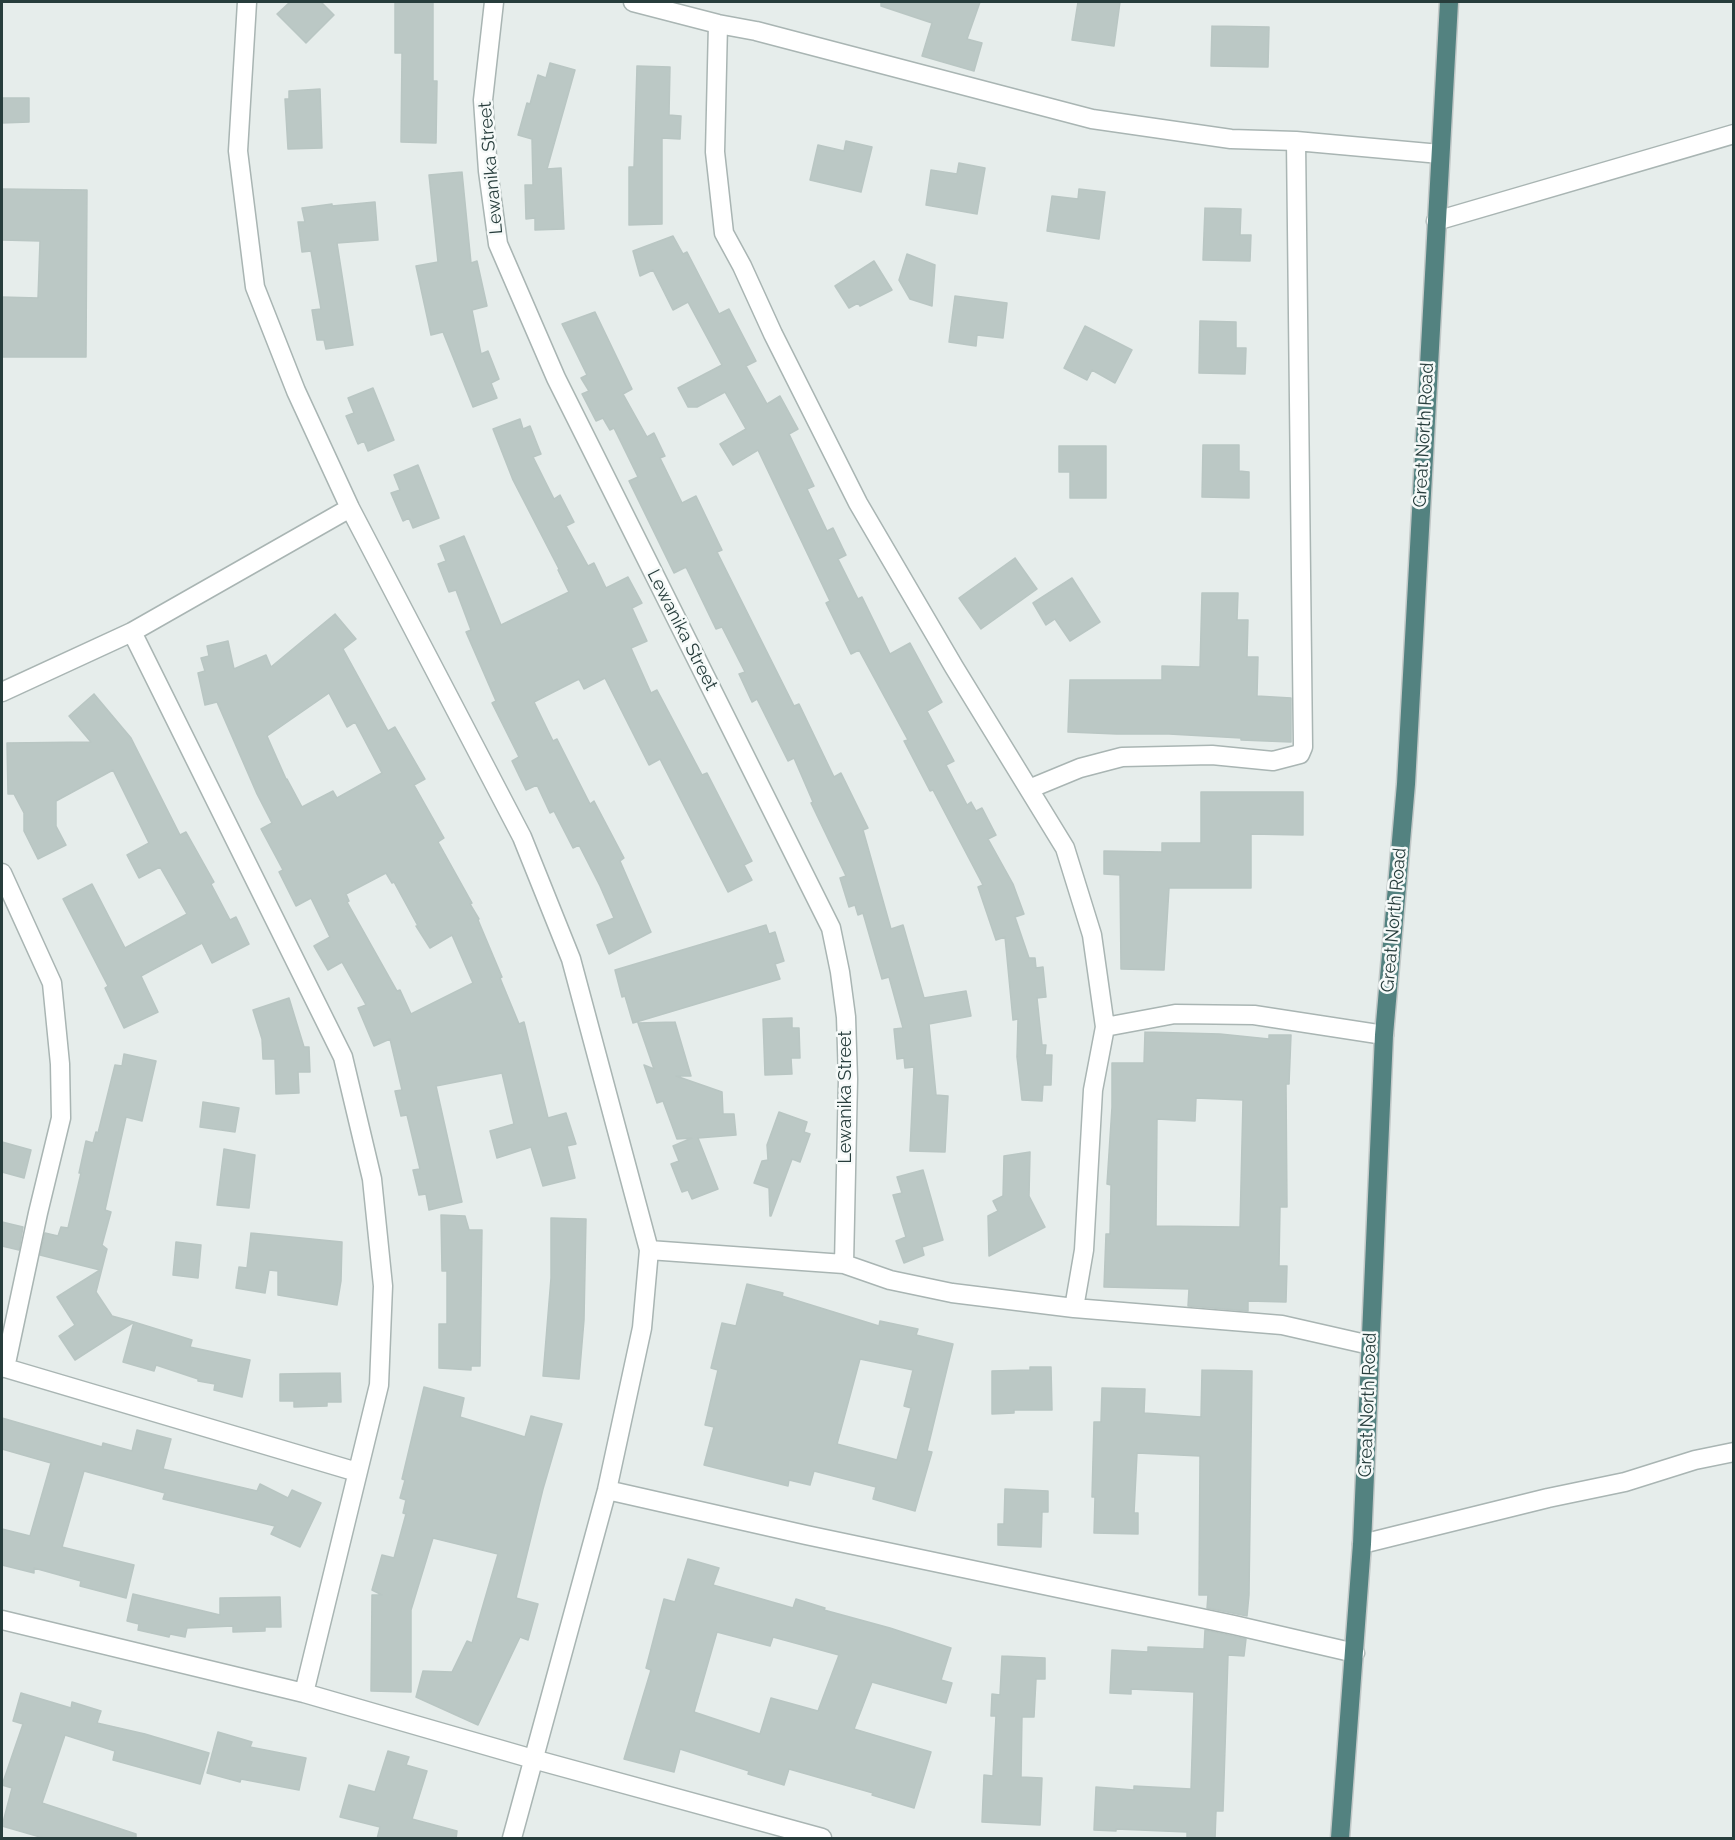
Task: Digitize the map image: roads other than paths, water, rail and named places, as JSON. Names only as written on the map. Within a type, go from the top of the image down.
[{"type":"highway","name":"Great North Road","points":[[1340,1839],[1362,1544],[1384,1035],[1406,784],[1449,2]]},
{"type":"street","points":[[247,2],[238,151],[255,287],[296,391],[350,508],[522,837],[571,959],[649,1250],[642,1328],[607,1490],[512,1839]]},
{"type":"street","name":"Lewanika Street","points":[[494,2],[483,100],[488,171],[498,244],[556,378],[831,928],[846,1017],[848,1079],[844,1264]]},
{"type":"street","points":[[633,2],[718,24],[756,31],[1092,119],[1231,139],[1296,141],[1440,154]]},
{"type":"street","points":[[718,24],[715,152],[724,233],[858,503],[954,667],[1065,848],[1092,935],[1105,1027],[1093,1090],[1084,1250],[1074,1308]]},
{"type":"street","points":[[1436,221],[1734,134]]},
{"type":"street","points":[[1029,789],[1080,768],[1122,757],[1212,755],[1273,762],[1300,754],[1303,747],[1296,141]]},
{"type":"street","points":[[2,692],[132,632],[350,508]]},
{"type":"street","points":[[132,632],[343,1058],[372,1179],[383,1287],[379,1385],[304,1692]]},
{"type":"street","points":[[2,873],[52,983],[60,1064],[61,1118],[3,1368],[357,1472]]},
{"type":"street","points":[[1105,1027],[1175,1014],[1254,1015],[1384,1035]]},
{"type":"street","points":[[649,1250],[844,1264],[890,1280],[952,1293],[1074,1308],[1282,1325],[1370,1345]]},
{"type":"street","points":[[1362,1544],[1444,1522],[1625,1482],[1695,1460],[1734,1452]]},
{"type":"street","points":[[607,1490],[795,1533],[1234,1625],[1355,1653]]},
{"type":"street","points":[[2,1620],[304,1692],[533,1759],[822,1839]]}]
